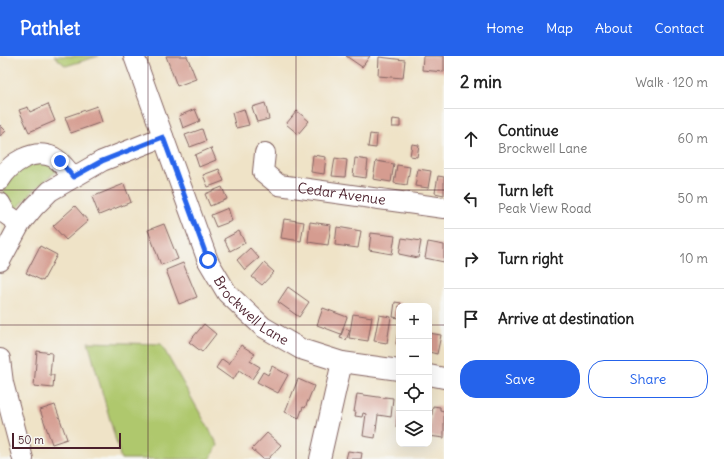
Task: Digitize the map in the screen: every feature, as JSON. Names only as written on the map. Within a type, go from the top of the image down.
[{"type":"street","name":"Brockwell Lane","points":[[134,56],[208,260],[227,293],[263,327],[301,349],[342,362],[396,370]]},
{"type":"street","points":[[0,261],[20,224],[50,190],[102,161],[163,137]]},
{"type":"street","name":"Cedar Avenue","points":[[265,153],[263,172],[279,185],[444,208]]},
{"type":"street","points":[[0,180],[4,173],[19,160],[30,156],[42,155],[52,156],[60,161],[73,177]]},
{"type":"street","points":[[0,203],[6,214],[20,224]]},
{"type":"street","points":[[0,359],[3,383],[23,459]]},
{"type":"street","points":[[320,459],[342,362]]},
{"type":"street","points":[[432,376],[444,378]]},
{"type":"green space","points":[[54,56],[99,56],[66,66]]},
{"type":"green space","points":[[37,158],[58,170],[34,190],[17,209],[12,211],[4,196],[6,184],[14,173]]},
{"type":"green space","points":[[88,342],[161,344],[218,445],[210,459],[121,459]]},
{"type":"building","points":[[166,56],[187,56],[196,79],[177,86]]},
{"type":"building","points":[[346,56],[370,56],[362,67]]},
{"type":"building","points":[[423,56],[444,56],[444,72],[422,70]]},
{"type":"building","points":[[379,57],[405,60],[403,78],[378,76]]},
{"type":"building","points":[[265,103],[269,119],[257,122],[252,107]]},
{"type":"building","points":[[48,104],[55,121],[29,132],[19,110],[28,107],[30,112]]},
{"type":"building","points":[[97,106],[102,122],[71,133],[65,117]]},
{"type":"building","points":[[195,109],[200,121],[183,128],[179,116]]},
{"type":"building","points":[[244,109],[249,125],[236,128],[232,113]]},
{"type":"building","points":[[297,111],[309,121],[298,134],[286,124]]},
{"type":"building","points":[[393,119],[400,120],[400,127],[392,127]]},
{"type":"building","points":[[0,125],[6,131],[0,136]]},
{"type":"building","points":[[202,129],[206,141],[190,147],[185,135]]},
{"type":"building","points":[[370,134],[377,135],[376,148],[368,147]]},
{"type":"building","points":[[412,144],[419,145],[417,157],[410,156]]},
{"type":"building","points":[[211,148],[216,160],[199,167],[195,155]]},
{"type":"building","points":[[313,155],[326,157],[324,174],[311,172]]},
{"type":"building","points":[[335,158],[347,160],[345,177],[332,176]]},
{"type":"building","points":[[355,158],[368,160],[366,178],[353,176]]},
{"type":"building","points":[[376,161],[394,164],[391,182],[373,179]]},
{"type":"building","points":[[397,165],[410,167],[407,185],[394,183]]},
{"type":"building","points":[[219,169],[224,181],[208,187],[203,175]]},
{"type":"building","points":[[418,169],[431,171],[428,188],[415,186]]},
{"type":"building","points":[[438,176],[444,177],[444,195],[435,193]]},
{"type":"building","points":[[124,184],[131,202],[99,215],[92,197]]},
{"type":"building","points":[[222,187],[227,199],[210,206],[205,194]]},
{"type":"building","points":[[75,206],[88,221],[66,240],[53,226]]},
{"type":"building","points":[[228,208],[232,221],[216,227],[211,215]]},
{"type":"building","points":[[284,219],[304,222],[301,241],[281,238]]},
{"type":"building","points":[[310,222],[331,225],[328,245],[308,242]]},
{"type":"building","points":[[164,224],[178,259],[161,265],[148,230]]},
{"type":"building","points":[[337,227],[361,231],[358,248],[335,245]]},
{"type":"building","points":[[239,231],[245,243],[230,251],[224,239]]},
{"type":"building","points":[[371,233],[395,236],[392,254],[369,250]]},
{"type":"building","points":[[402,238],[421,241],[418,258],[399,254]]},
{"type":"building","points":[[428,242],[444,245],[444,262],[425,258]]},
{"type":"building","points":[[40,246],[57,255],[43,281],[26,273]]},
{"type":"building","points":[[250,248],[259,258],[245,270],[237,260]]},
{"type":"building","points":[[183,263],[197,297],[179,304],[166,270]]},
{"type":"building","points":[[264,263],[274,272],[262,285],[252,277]]},
{"type":"building","points":[[288,287],[309,302],[299,317],[278,302]]},
{"type":"building","points":[[395,302],[401,303],[396,303],[396,318],[393,317]]},
{"type":"building","points":[[323,308],[347,317],[341,334],[317,325]]},
{"type":"building","points":[[353,314],[372,317],[368,341],[349,338]]},
{"type":"building","points":[[379,315],[391,317],[387,343],[374,341]]},
{"type":"building","points":[[204,324],[216,334],[202,352],[189,342]]},
{"type":"building","points":[[344,328],[350,330],[346,340],[340,338]]},
{"type":"building","points":[[432,334],[441,335],[437,354],[432,353]]},
{"type":"building","points":[[241,345],[255,354],[250,361],[260,367],[252,379],[239,370],[233,380],[216,368],[222,359],[229,364]]},
{"type":"building","points":[[37,351],[52,353],[50,375],[54,375],[53,388],[34,386]]},
{"type":"building","points":[[272,366],[288,375],[278,393],[257,382],[263,372],[268,375]]},
{"type":"building","points":[[298,379],[314,386],[299,418],[285,412]]},
{"type":"building","points":[[357,394],[393,398],[391,417],[378,415],[375,438],[363,436],[366,414],[363,413],[362,417],[355,416],[356,412],[354,412]]},
{"type":"building","points":[[55,405],[67,439],[52,444],[40,410]]},
{"type":"building","points":[[433,406],[440,407],[440,410],[444,411],[444,438],[432,436]]},
{"type":"building","points":[[267,433],[281,445],[268,459],[263,459],[252,449]]},
{"type":"building","points":[[348,451],[362,453],[361,459],[346,459]]},
{"type":"route","points":[[60,161],[73,177],[102,161],[152,140],[163,137],[208,260]]}]
